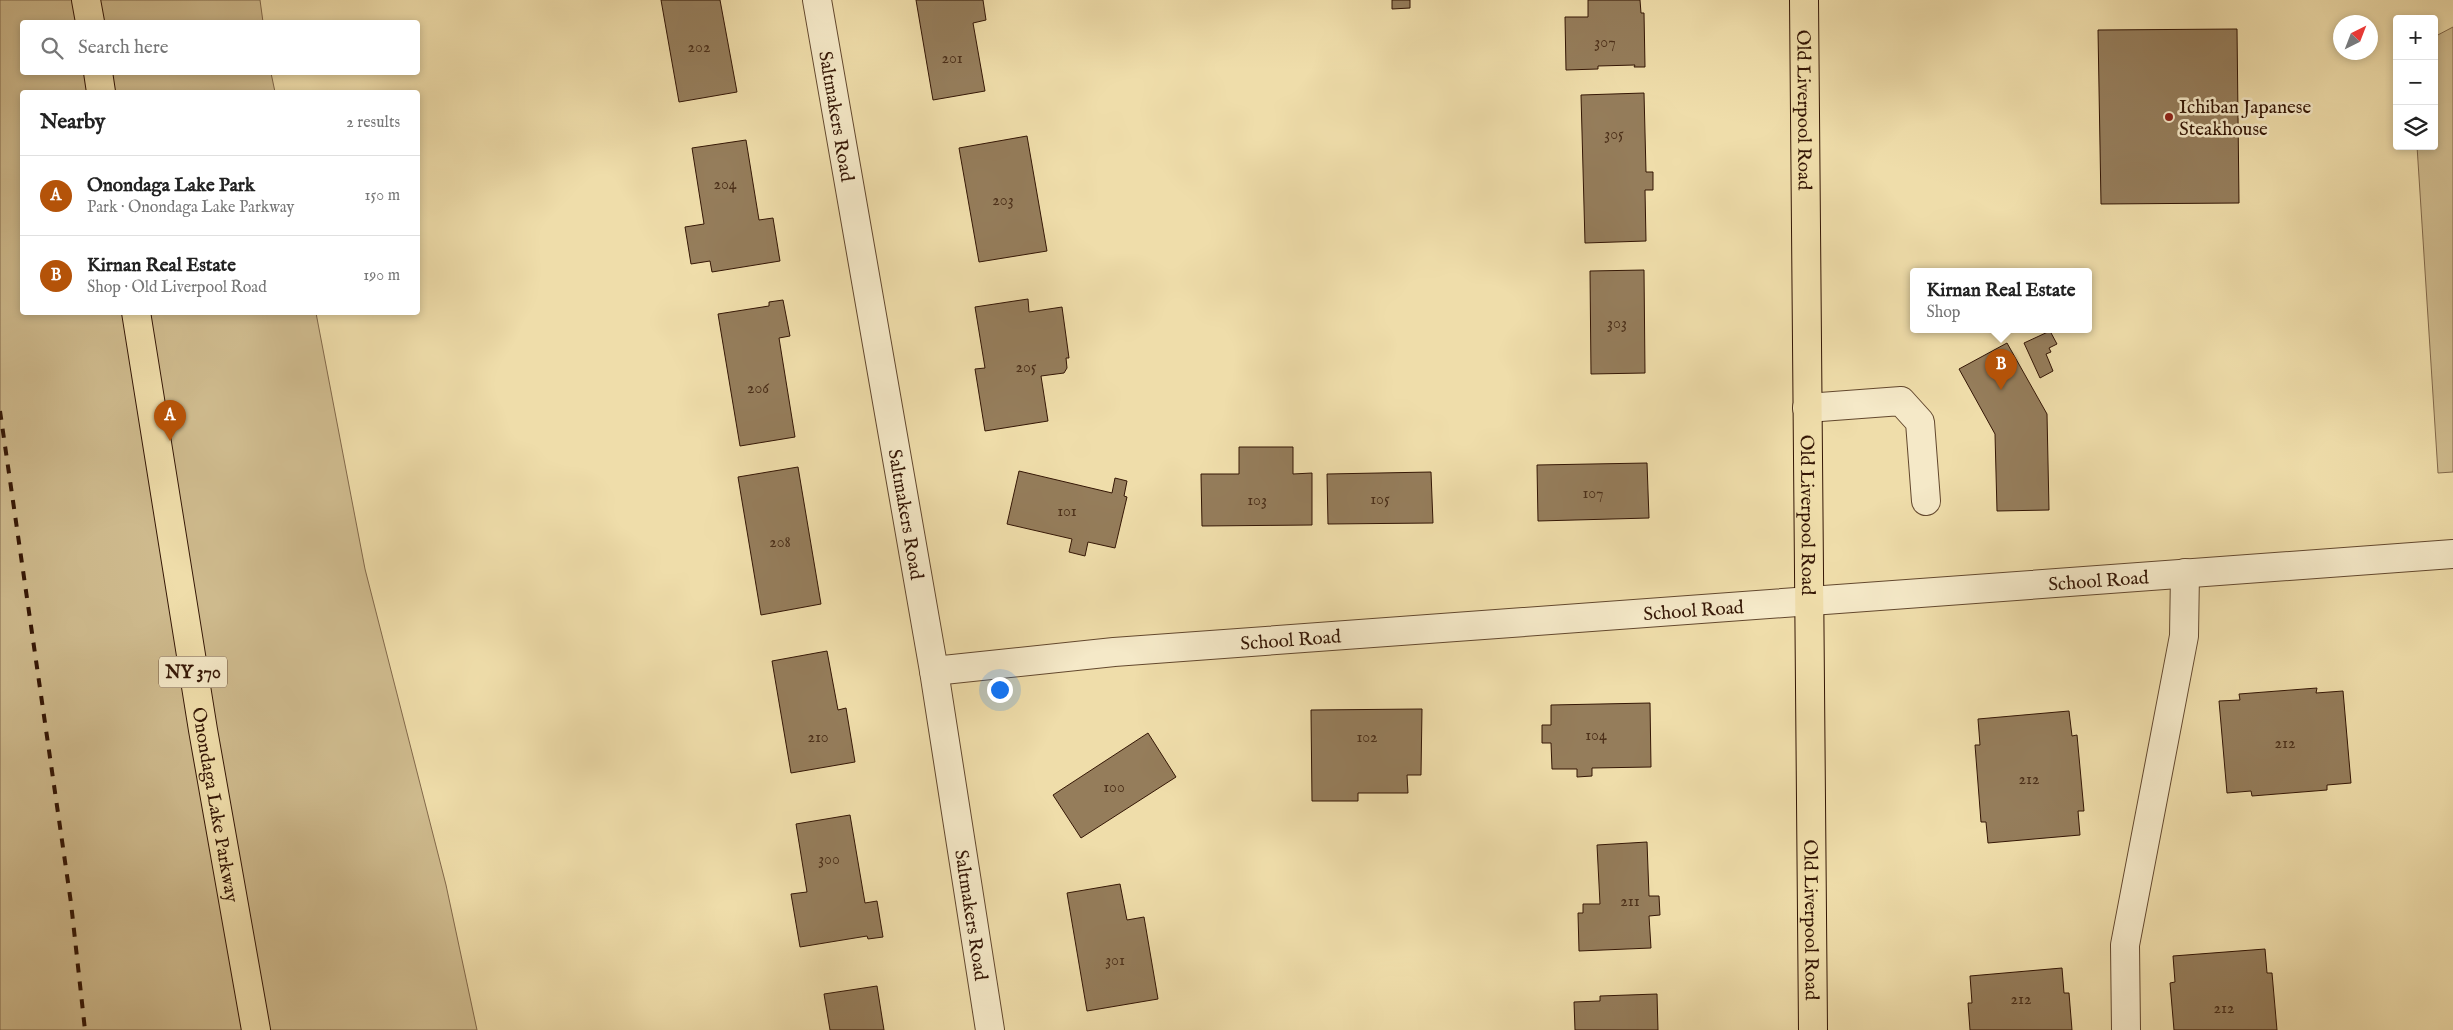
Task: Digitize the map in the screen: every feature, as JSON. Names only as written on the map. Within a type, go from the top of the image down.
[{"type":"main road","points":[[86,0],[90,20]]},
{"type":"main road","name":"Old Liverpool Road","points":[[1804,0],[1813,1030]]},
{"type":"main road","points":[[98,75],[101,90]]},
{"type":"main road","name":"Onondaga Lake Parkway","points":[[136,315],[203,730],[256,1030]]},
{"type":"street","name":"Saltmakers Road","points":[[816,0],[934,671],[990,1030]]},
{"type":"street","points":[[1807,408],[1901,401],[1920,422],[1926,501]]},
{"type":"street","name":"School Road","points":[[934,671],[1114,652],[2453,554]]},
{"type":"street","points":[[2126,1030],[2125,945],[2184,636],[2185,573]]},
{"type":"shaded area","points":[[0,0],[260,0],[263,20],[20,20],[20,75],[271,75],[275,90],[20,90],[20,315],[316,315],[365,569],[446,885],[477,1030],[0,1030]]},
{"type":"shaded area","points":[[2453,27],[2453,472],[2438,473],[2417,150],[2438,150],[2438,35]]},
{"type":"building","points":[[661,0],[720,0],[737,92],[679,102]]},
{"type":"building","points":[[916,0],[983,0],[986,20],[973,23],[985,91],[933,100]]},
{"type":"building","points":[[1392,0],[1410,0],[1410,8],[1392,9]]},
{"type":"building","points":[[1588,0],[1640,0],[1641,13],[1644,13],[1645,67],[1634,67],[1635,65],[1598,66],[1598,69],[1566,70],[1565,17],[1588,17]]},
{"type":"building","name":"Ichiban Japanese Steakhouse","points":[[2237,29],[2239,203],[2101,204],[2098,30]]},
{"type":"building","points":[[1644,93],[1646,172],[1653,172],[1653,190],[1645,190],[1646,241],[1585,243],[1581,95]]},
{"type":"building","points":[[1027,136],[1047,251],[979,262],[959,148]]},
{"type":"building","points":[[746,140],[759,220],[773,218],[780,261],[712,272],[710,261],[691,264],[685,227],[704,224],[692,148]]},
{"type":"building","points":[[1644,270],[1645,373],[1591,374],[1590,271]]},
{"type":"building","points":[[1028,299],[1029,312],[1062,307],[1069,358],[1066,358],[1067,368],[1064,373],[1041,376],[1048,421],[985,431],[975,369],[985,368],[975,307]]},
{"type":"building","points":[[783,300],[790,336],[779,338],[795,437],[740,446],[718,314],[769,306],[769,302]]},
{"type":"building","points":[[2046,333],[2051,333],[2057,344],[2049,348],[2051,352],[2046,354],[2053,371],[2040,378],[2024,343]]},
{"type":"building","points":[[2007,343],[2047,414],[2049,510],[1997,511],[1995,434],[1959,369]]},
{"type":"building","points":[[1239,447],[1293,447],[1293,474],[1312,473],[1312,525],[1202,526],[1201,474],[1239,474]]},
{"type":"building","points":[[1647,463],[1649,518],[1538,521],[1537,465]]},
{"type":"building","points":[[798,467],[821,604],[761,615],[738,477]]},
{"type":"building","points":[[1019,471],[1112,493],[1115,478],[1127,481],[1124,496],[1127,497],[1115,548],[1088,542],[1085,556],[1069,552],[1072,539],[1007,524]]},
{"type":"building","points":[[1431,472],[1433,523],[1328,524],[1327,474]]},
{"type":"building","points":[[827,651],[838,710],[846,708],[855,762],[791,773],[772,661]]},
{"type":"building","points":[[2317,688],[2316,693],[2343,691],[2351,783],[2327,785],[2327,790],[2252,796],[2251,791],[2227,793],[2219,701],[2240,700],[2239,694]]},
{"type":"building","points":[[1650,703],[1651,767],[1592,768],[1592,776],[1577,777],[1577,769],[1552,769],[1551,743],[1542,743],[1542,725],[1551,725],[1551,705]]},
{"type":"building","points":[[1422,709],[1421,775],[1407,775],[1408,793],[1358,793],[1358,801],[1312,801],[1311,710]]},
{"type":"building","points":[[2069,711],[2072,736],[2077,735],[2084,811],[2078,811],[2080,835],[1988,843],[1986,822],[1981,822],[1975,745],[1980,745],[1978,719]]},
{"type":"building","points":[[1148,733],[1176,777],[1081,838],[1053,795]]},
{"type":"building","points":[[850,815],[865,903],[877,901],[883,937],[868,939],[867,936],[800,947],[791,894],[807,892],[796,824]]},
{"type":"building","points":[[1647,842],[1649,896],[1659,896],[1660,915],[1649,916],[1651,948],[1579,951],[1578,913],[1583,913],[1583,904],[1600,904],[1597,845]]},
{"type":"building","points":[[1120,884],[1127,920],[1144,917],[1158,999],[1087,1011],[1067,893]]},
{"type":"building","points":[[2265,949],[2267,973],[2272,973],[2277,1030],[2174,1030],[2170,983],[2175,982],[2173,956]]},
{"type":"building","points":[[2062,968],[2064,993],[2069,993],[2072,1030],[1970,1030],[1968,1003],[1972,1003],[1970,976]]},
{"type":"building","points":[[877,986],[884,1030],[830,1030],[824,994]]},
{"type":"building","points":[[1657,994],[1658,1030],[1575,1030],[1574,1002],[1600,1001],[1600,996]]},
{"type":"railway","points":[[0,411],[71,903],[85,1030]]},
{"type":"place","name":"Ichiban Japanese Steakhouse","points":[[2169,117]]},
{"type":"place","name":"Kirnan Real Estate","points":[[2001,390]]},
{"type":"place","name":"Onondaga Lake Park","points":[[170,441]]}]
